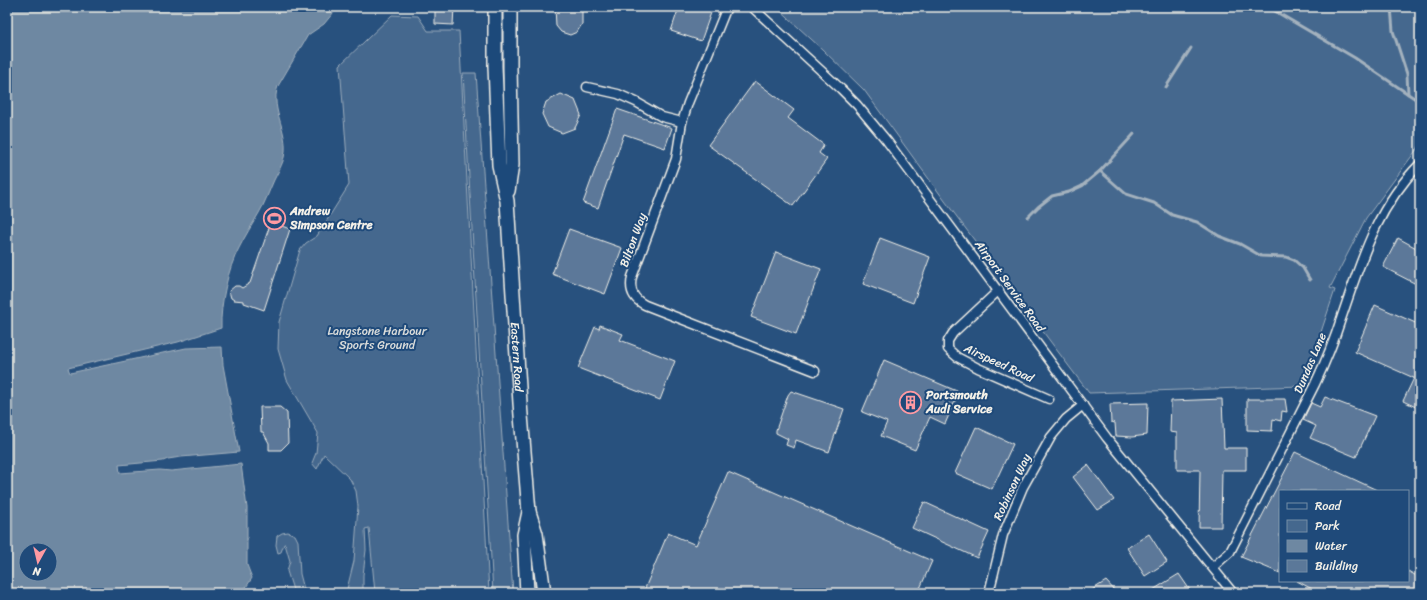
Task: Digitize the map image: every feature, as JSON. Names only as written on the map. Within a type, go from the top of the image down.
[{"type":"main road","name":"Eastern Road","points":[[495,7],[495,66],[499,165],[507,201],[520,403],[529,512],[536,534],[544,593]]},
{"type":"main road","name":"Eastern Road","points":[[507,201],[512,165],[510,7]]},
{"type":"main road","name":"Eastern Road","points":[[527,593],[524,535],[529,512]]},
{"type":"street","name":"Bilton Way","points":[[727,7],[688,103],[682,122],[676,159],[630,284],[633,295],[638,301],[645,305],[815,371]]},
{"type":"street","name":"Airport Service Road","points":[[752,7],[828,76],[857,105],[872,123],[999,290],[1107,438],[1233,593]]},
{"type":"street","points":[[587,87],[618,94],[662,117],[682,122]]},
{"type":"street","name":"Dundas Lane","points":[[1213,567],[1230,552],[1315,384],[1326,359],[1360,262],[1373,231],[1393,196],[1420,164]]},
{"type":"street","name":"Airspeed Road","points":[[999,290],[953,333],[948,341],[948,349],[957,357],[978,368],[1049,399]]},
{"type":"street","name":"Robinson Way","points":[[989,593],[1003,535],[1024,487],[1051,437],[1066,419],[1083,405]]},
{"type":"green space","points":[[776,7],[1420,7],[1420,145],[1366,218],[1330,288],[1335,290],[1303,386],[1089,393],[864,90]]},
{"type":"green space","name":"Langstone Harbour Sports Ground","points":[[392,15],[418,16],[428,31],[459,31],[489,593],[375,593],[369,528],[365,529],[366,550],[363,575],[363,593],[346,593],[354,561],[358,506],[356,491],[350,479],[324,454],[317,469],[312,463],[316,453],[318,433],[287,380],[278,349],[279,322],[300,250],[306,243],[317,236],[349,185],[340,65]]},
{"type":"green space","points":[[463,73],[476,73],[513,593],[493,593]]},
{"type":"green space","points":[[288,532],[295,535],[298,541],[300,574],[305,593],[294,593],[287,571],[290,561],[285,544],[281,552],[278,553],[276,545],[277,536]]},
{"type":"water","points":[[7,7],[338,7],[324,24],[308,35],[278,86],[276,104],[285,141],[283,161],[263,205],[241,244],[231,266],[223,298],[221,328],[178,342],[68,368],[70,373],[186,348],[222,347],[223,365],[239,452],[181,457],[163,461],[119,465],[120,473],[160,470],[171,471],[241,464],[247,508],[247,565],[252,578],[245,589],[239,593],[7,593]]},
{"type":"building","points":[[435,7],[454,7],[453,25],[435,24]]},
{"type":"building","points":[[555,7],[582,7],[582,24],[577,32],[570,35],[561,32],[556,26]]},
{"type":"building","points":[[679,7],[713,7],[701,41],[671,31]]},
{"type":"building","points":[[755,81],[794,110],[788,118],[824,145],[819,153],[827,159],[793,206],[708,145]]},
{"type":"building","points":[[561,94],[575,100],[581,115],[575,128],[562,133],[548,127],[542,114],[546,102]]},
{"type":"building","points":[[617,109],[672,128],[665,148],[624,134],[598,208],[583,203]]},
{"type":"building","points":[[271,222],[290,229],[264,310],[244,303],[244,301],[234,300],[231,298],[229,291],[235,286],[242,288],[250,283]]},
{"type":"building","points":[[569,229],[622,248],[605,294],[552,274]]},
{"type":"building","points":[[880,238],[930,257],[913,303],[863,284]]},
{"type":"building","points":[[1398,238],[1420,250],[1420,286],[1383,267]]},
{"type":"building","points":[[776,252],[821,269],[796,334],[751,317]]},
{"type":"building","points":[[1375,305],[1420,325],[1420,409],[1403,401],[1414,378],[1355,352]]},
{"type":"building","points":[[600,325],[623,334],[620,340],[675,361],[660,400],[578,368],[595,327],[599,329]]},
{"type":"building","name":"Portsmouth Audi Service","points":[[884,360],[959,392],[945,424],[930,417],[915,450],[881,436],[887,422],[862,412]]},
{"type":"building","points":[[791,391],[844,409],[829,452],[796,440],[794,448],[786,445],[788,439],[776,433],[788,395]]},
{"type":"building","points":[[1325,397],[1375,416],[1356,457],[1310,438],[1316,426],[1303,420],[1311,403],[1320,407]]},
{"type":"building","points":[[1222,399],[1224,448],[1246,448],[1246,470],[1222,470],[1221,527],[1199,527],[1200,470],[1177,470],[1177,433],[1170,432],[1171,401]]},
{"type":"building","points":[[1247,399],[1285,399],[1287,412],[1282,411],[1281,421],[1273,419],[1272,431],[1247,430]]},
{"type":"building","points":[[1148,403],[1147,435],[1132,437],[1116,436],[1115,423],[1111,422],[1110,404]]},
{"type":"building","points":[[260,407],[280,407],[287,413],[288,443],[281,450],[269,450],[269,443],[263,432],[261,432]]},
{"type":"building","points":[[976,427],[1013,444],[992,489],[955,473]]},
{"type":"building","points":[[1295,452],[1377,490],[1279,490],[1279,573],[1241,557]]},
{"type":"building","points":[[1088,465],[1114,500],[1098,510],[1073,477]]},
{"type":"building","points":[[728,472],[932,561],[918,593],[643,593],[668,533],[696,545]]},
{"type":"building","points":[[924,502],[989,532],[977,558],[912,528]]},
{"type":"building","points":[[1149,534],[1167,562],[1145,576],[1127,548]]},
{"type":"building","points":[[1409,572],[1420,578],[1420,593],[1310,593],[1312,589],[1299,582],[1409,582]]},
{"type":"building","points":[[1179,574],[1192,593],[1148,593]]},
{"type":"building","points":[[1106,581],[1117,593],[1087,593]]},
{"type":"waterway","points":[[1268,7],[1355,58],[1420,102]]},
{"type":"waterway","points":[[1391,7],[1393,31],[1407,74],[1408,94]]},
{"type":"waterway","points":[[1166,87],[1191,48]]},
{"type":"waterway","points":[[1100,171],[1134,134]]},
{"type":"waterway","points":[[1028,217],[1052,196],[1069,192],[1082,186],[1100,171],[1126,194],[1154,203],[1172,215],[1197,222],[1219,236],[1240,244],[1261,256],[1286,257],[1294,260],[1303,268],[1310,280]]},
{"type":"place","name":"Andrew Simpson Centre","points":[[274,218]]},
{"type":"place","name":"Portsmouth Audi Service","points":[[910,402]]}]
